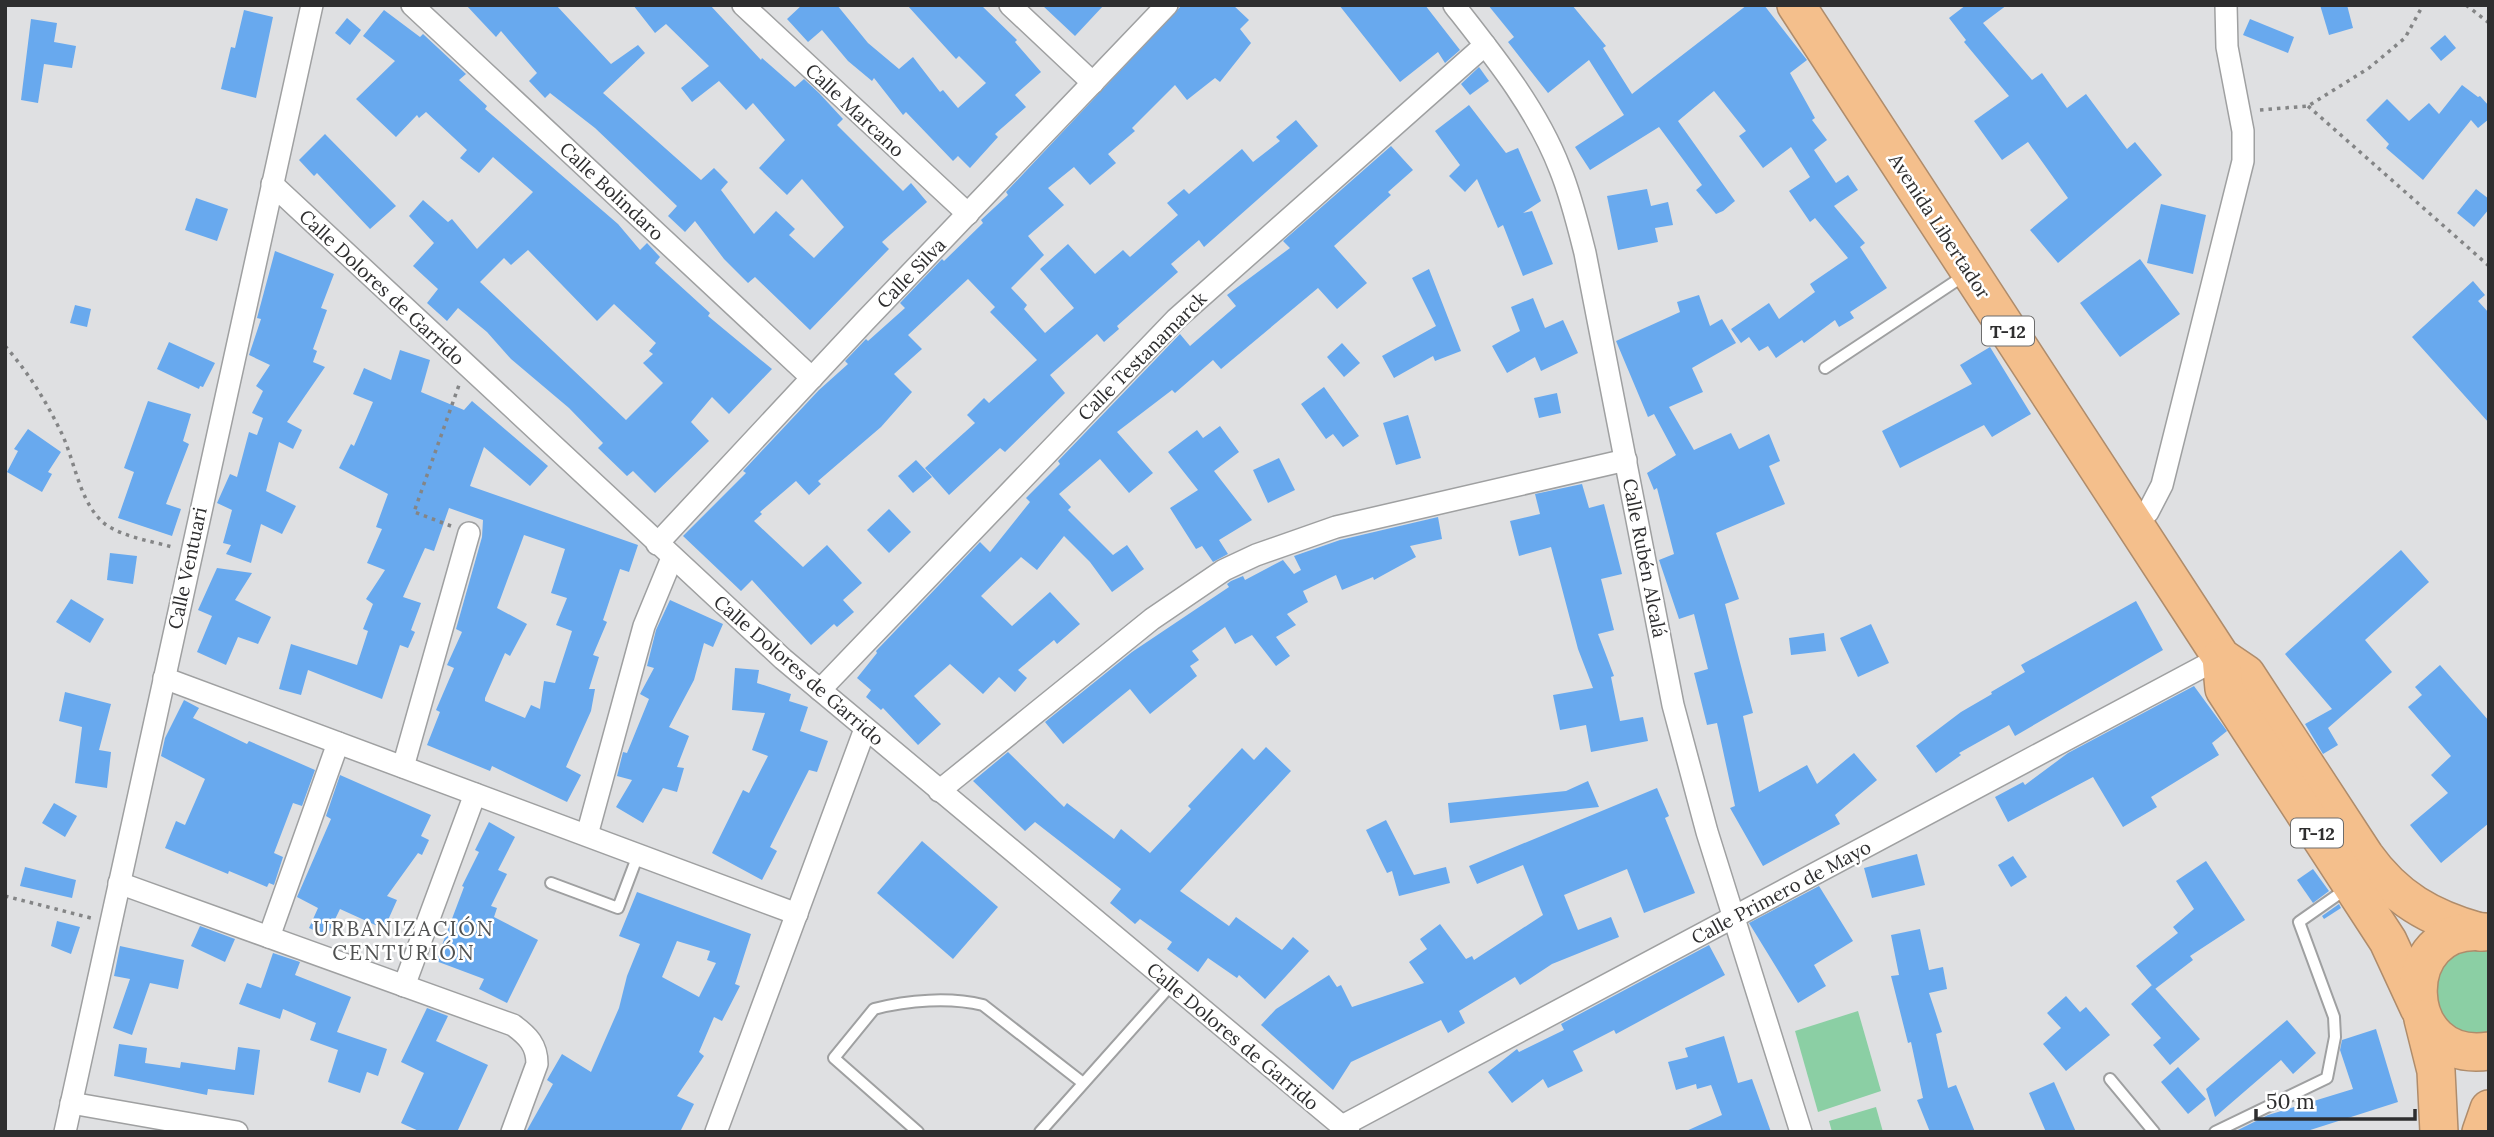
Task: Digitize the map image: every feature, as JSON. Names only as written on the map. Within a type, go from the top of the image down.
[{"type":"highway","name":"Avenida Libertador","points":[[1796,5],[2221,657],[2246,674],[2363,877],[2421,1013],[2436,1071],[2439,1132]]},
{"type":"highway","name":"Avenida Libertador","points":[[2363,877],[2450,924],[2484,932]]},
{"type":"highway","name":"T-12","points":[[2484,932],[2453,936],[2430,954],[2418,981],[2421,1013],[2448,1045],[2474,1053],[2489,1051]]},
{"type":"highway","points":[[2481,1132],[2489,1108]]},
{"type":"street","name":"Calle Ventuari","points":[[65,1132],[312,5]]},
{"type":"street","name":"Calle Bolindaro","points":[[412,5],[812,378]]},
{"type":"street","name":"Calle Marcano","points":[[743,5],[968,214]]},
{"type":"street","points":[[1010,5],[1093,83]]},
{"type":"street","name":"Calle Silva","points":[[664,551],[812,378],[1167,5]]},
{"type":"street","name":"Calle Rubén Alcalá","points":[[1454,5],[1485,45],[1542,130],[1560,168],[1585,253],[1673,705],[1707,832],[1801,1132]]},
{"type":"street","points":[[2134,524],[2148,512],[2162,485],[2236,198],[2243,161],[2243,131],[2227,47],[2226,5]]},
{"type":"street","name":"Calle Testanamarck","points":[[820,690],[1176,319],[1485,45]]},
{"type":"street","name":"Calle Dolores de Garrido","points":[[272,184],[664,551],[820,690],[1345,1129]]},
{"type":"street","points":[[939,791],[1152,619],[1191,590],[1234,565],[1336,527],[1626,460]]},
{"type":"street","points":[[403,767],[469,533]]},
{"type":"street","points":[[587,835],[664,551]]},
{"type":"street","name":"Calle Primero de Mayo","points":[[1345,1129],[1734,917],[2221,657]]},
{"type":"street","points":[[163,678],[797,914]]},
{"type":"street","points":[[716,1132],[865,729]]},
{"type":"street","points":[[269,937],[338,743]]},
{"type":"street","points":[[404,986],[475,794]]},
{"type":"street","points":[[119,883],[513,1025],[532,1042],[537,1052],[537,1064],[512,1132]]},
{"type":"street","points":[[71,1103],[237,1132]]},
{"type":"lane","points":[[1825,368],[1970,272]]},
{"type":"lane","points":[[551,883],[618,908],[638,855]]},
{"type":"lane","points":[[2215,1132],[2327,1078],[2335,1037],[2334,1017],[2299,922],[2363,877]]},
{"type":"lane","points":[[1040,1132],[1171,985]]},
{"type":"lane","points":[[918,1132],[834,1058],[874,1009],[934,1002],[969,1002],[983,1005],[1083,1083]]},
{"type":"lane","points":[[2110,1079],[2154,1132]]},
{"type":"path","points":[[2239,112],[2308,106],[2395,49],[2405,38],[2423,5]]},
{"type":"path","points":[[2466,5],[2489,23]]},
{"type":"path","points":[[2308,106],[2489,266]]},
{"type":"path","points":[[5,345],[31,377],[45,401],[62,435],[90,505],[101,520],[115,530],[190,552]]},
{"type":"path","points":[[466,366],[414,512],[469,533]]},
{"type":"path","points":[[5,897],[110,923]]},
{"type":"green space","points":[[2489,945],[2489,1041],[2449,1033],[2429,983],[2441,958]]},
{"type":"green space","points":[[1858,1011],[1881,1091],[1818,1112],[1795,1031]]},
{"type":"green space","points":[[1876,1107],[1883,1132],[1832,1132],[1829,1121]]},
{"type":"building","points":[[466,5],[556,5],[611,64],[638,45],[645,53],[603,93],[701,180],[714,168],[728,182],[721,190],[754,234],[776,211],[795,229],[789,235],[814,258],[844,227],[802,179],[787,195],[759,168],[785,140],[753,103],[746,110],[719,81],[692,102],[681,88],[709,66],[666,24],[655,33],[633,5],[710,5],[761,60],[762,58],[795,87],[804,79],[843,119],[837,125],[903,191],[911,183],[927,202],[882,242],[889,249],[810,330],[755,277],[748,283],[724,259],[695,221],[685,232],[668,216],[677,206],[595,128],[550,93],[545,98],[529,81],[537,73],[501,31],[496,37]]},
{"type":"building","points":[[802,5],[837,5],[868,43],[899,69],[913,57],[940,92],[943,90],[958,108],[986,83],[959,56],[956,59],[907,5],[981,5],[1017,40],[1015,42],[1041,72],[1015,95],[1026,107],[995,134],[998,137],[970,168],[958,156],[953,161],[906,112],[903,115],[874,78],[872,81],[848,61],[822,30],[808,42],[787,19]]},
{"type":"building","points":[[1042,5],[1104,5],[1075,36]]},
{"type":"building","points":[[1182,5],[1233,5],[1249,20],[1240,29],[1251,43],[1220,82],[1215,78],[1187,100],[1175,85],[1132,128],[1135,131],[1108,154],[1116,163],[1090,185],[1074,167],[1048,188],[1064,205],[1028,236],[1044,255],[1011,288],[1027,305],[1024,309],[1045,333],[1074,308],[1040,269],[1068,244],[1095,274],[1123,250],[1130,257],[1178,215],[1167,203],[1184,189],[1189,194],[1242,149],[1253,162],[1280,141],[1276,137],[1296,120],[1318,146],[1204,247],[1199,240],[1171,264],[1178,272],[1117,326],[1119,329],[1104,342],[1097,334],[1050,375],[1065,393],[1005,452],[1000,448],[949,495],[925,468],[975,423],[967,415],[984,398],[989,403],[1037,360],[990,312],[995,307],[968,279],[908,335],[922,349],[894,374],[912,392],[881,427],[818,481],[821,484],[809,495],[796,481],[760,512],[762,514],[754,521],[803,567],[827,545],[862,583],[843,600],[854,612],[837,627],[834,624],[811,645],[752,580],[741,591],[683,536],[746,473],[743,471],[819,390],[848,364],[845,361],[866,339],[868,341],[905,308],[900,303],[942,259],[944,261],[983,223],[981,220],[1008,195],[1006,192]]},
{"type":"building","points":[[1339,5],[1425,5],[1460,50],[1445,63],[1438,52],[1400,82]]},
{"type":"building","points":[[1488,5],[1572,5],[1606,46],[1603,48],[1632,94],[1747,5],[1764,5],[1807,60],[1790,73],[1815,118],[1812,120],[1827,140],[1814,150],[1836,183],[1848,175],[1858,190],[1834,206],[1865,243],[1860,247],[1887,288],[1850,312],[1854,318],[1839,327],[1835,320],[1804,343],[1802,340],[1776,358],[1768,346],[1759,351],[1749,337],[1741,343],[1731,329],[1769,303],[1779,319],[1815,292],[1810,284],[1848,258],[1815,218],[1810,222],[1789,191],[1810,177],[1791,147],[1763,168],[1739,136],[1746,131],[1714,91],[1678,121],[1735,201],[1723,211],[1716,214],[1696,190],[1702,185],[1659,127],[1590,170],[1575,147],[1624,115],[1589,60],[1548,93],[1508,42],[1514,37]]},
{"type":"building","points":[[1966,5],[2007,5],[1983,23],[2032,80],[2042,73],[2067,108],[2086,94],[2127,149],[2135,142],[2162,175],[2058,263],[2030,230],[2068,198],[2028,142],[2002,160],[1974,121],[2009,96],[1964,42],[1966,40],[1949,18]]},
{"type":"building","points":[[2320,5],[2347,5],[2353,28],[2329,35]]},
{"type":"building","points":[[244,10],[273,17],[256,98],[221,89],[231,47],[235,48]]},
{"type":"building","points":[[384,10],[420,37],[423,34],[466,74],[459,80],[487,106],[485,109],[618,224],[640,250],[647,243],[660,257],[655,263],[710,313],[708,316],[772,369],[729,414],[712,397],[691,422],[709,441],[655,493],[633,471],[627,476],[598,448],[603,443],[569,408],[511,359],[487,332],[458,308],[447,321],[427,303],[438,289],[413,266],[434,243],[409,216],[423,200],[448,222],[452,219],[477,249],[533,192],[493,157],[479,173],[460,158],[467,150],[426,112],[419,118],[417,115],[396,137],[356,99],[395,61],[363,36]],"holes":[[[528,250],[597,321],[614,304],[656,343],[649,351],[653,354],[643,363],[663,383],[626,420],[480,282],[504,258],[511,265]]]},
{"type":"building","points":[[347,18],[361,30],[350,45],[335,33]]},
{"type":"building","points":[[31,19],[57,23],[54,42],[76,46],[72,68],[44,64],[38,103],[21,100]]},
{"type":"building","points":[[2250,19],[2294,37],[2288,53],[2243,35]]},
{"type":"building","points":[[2445,35],[2456,48],[2441,61],[2430,48]]},
{"type":"building","points":[[1479,67],[1489,81],[1470,95],[1461,84]]},
{"type":"building","points":[[2462,85],[2480,96],[2489,106],[2489,119],[2478,128],[2471,120],[2423,180],[2386,148],[2389,144],[2366,120],[2387,99],[2409,121],[2429,103],[2439,114]]},
{"type":"building","points":[[1469,105],[1506,153],[1518,148],[1541,201],[1523,213],[1532,211],[1553,264],[1523,276],[1503,225],[1498,228],[1477,179],[1465,192],[1449,176],[1460,165],[1435,131]]},
{"type":"building","points":[[325,134],[396,206],[370,229],[317,173],[314,176],[299,160]]},
{"type":"building","points":[[1391,146],[1413,170],[1388,192],[1391,195],[1334,246],[1367,283],[1337,309],[1318,288],[1221,369],[1213,360],[1175,393],[1172,390],[1117,432],[1153,473],[1129,493],[1100,459],[1059,494],[1071,507],[1068,510],[1113,555],[1127,545],[1144,569],[1112,592],[1090,562],[1064,536],[1037,570],[1021,557],[981,596],[1012,626],[1050,592],[1080,624],[1057,644],[1054,640],[1018,670],[1027,678],[1015,692],[999,677],[983,694],[950,664],[914,696],[941,724],[918,745],[883,708],[881,710],[866,697],[871,690],[857,678],[876,651],[980,542],[990,552],[1030,502],[1026,498],[1060,464],[1058,461],[1180,334],[1190,346],[1236,306],[1227,295],[1290,248],[1283,241]]},
{"type":"building","points":[[1647,189],[1651,206],[1668,202],[1673,225],[1655,228],[1658,242],[1618,250],[1607,196]]},
{"type":"building","points":[[2476,189],[2489,199],[2489,209],[2474,227],[2457,213]]},
{"type":"building","points":[[196,198],[228,209],[217,241],[185,230]]},
{"type":"building","points":[[2161,204],[2206,215],[2193,274],[2147,263]]},
{"type":"building","points":[[275,251],[334,274],[321,308],[327,310],[313,349],[317,351],[313,362],[325,367],[287,422],[302,430],[293,449],[279,442],[266,491],[296,506],[282,534],[261,524],[251,563],[226,554],[231,545],[223,543],[232,510],[217,503],[230,474],[237,477],[249,432],[257,435],[263,418],[252,413],[263,391],[256,386],[270,365],[249,355],[261,319],[257,318]]},
{"type":"building","points":[[2140,259],[2180,314],[2120,357],[2080,303]]},
{"type":"building","points":[[1429,269],[1461,351],[1435,361],[1433,356],[1394,378],[1382,356],[1436,326],[1412,278]]},
{"type":"building","points":[[2473,281],[2485,295],[2478,301],[2489,313],[2489,423],[2412,337]]},
{"type":"building","points":[[1699,295],[1710,326],[1722,319],[1736,343],[1692,368],[1703,392],[1669,407],[1694,450],[1731,433],[1739,449],[1769,434],[1780,461],[1769,466],[1785,504],[1716,533],[1739,599],[1725,604],[1753,713],[1743,716],[1759,792],[1807,765],[1817,784],[1854,753],[1877,780],[1835,815],[1840,824],[1763,866],[1730,808],[1735,806],[1717,723],[1707,725],[1694,673],[1708,669],[1694,614],[1679,619],[1659,560],[1674,554],[1657,488],[1654,490],[1647,473],[1676,455],[1654,414],[1648,417],[1616,341],[1680,312],[1677,302]]},
{"type":"building","points":[[1533,298],[1545,328],[1563,320],[1578,353],[1541,371],[1535,357],[1507,373],[1492,346],[1520,331],[1511,307]]},
{"type":"building","points":[[75,305],[91,309],[87,327],[70,323]]},
{"type":"building","points":[[169,342],[215,363],[203,387],[200,386],[199,389],[157,369]]},
{"type":"building","points":[[1342,343],[1360,363],[1344,377],[1327,357]]},
{"type":"building","points":[[1990,347],[2031,414],[1992,437],[1984,425],[1900,468],[1882,431],[1972,384],[1960,365]]},
{"type":"building","points":[[400,350],[430,360],[421,392],[464,410],[472,401],[548,466],[530,486],[484,447],[470,486],[638,545],[629,572],[620,569],[603,620],[607,622],[593,655],[599,657],[589,689],[595,689],[591,711],[566,767],[581,775],[567,802],[492,766],[490,771],[427,745],[440,712],[436,710],[454,668],[447,665],[462,632],[456,629],[482,537],[483,520],[449,508],[434,551],[425,548],[403,597],[421,603],[411,630],[415,632],[408,648],[400,645],[382,699],[308,670],[301,695],[279,689],[291,644],[357,665],[368,631],[363,629],[373,604],[366,599],[385,570],[367,563],[382,529],[376,527],[388,494],[339,468],[351,444],[354,446],[373,402],[353,394],[364,368],[391,380]],"holes":[[[524,535],[565,549],[551,593],[567,598],[556,625],[572,631],[555,683],[544,681],[540,709],[531,705],[525,718],[485,701],[505,653],[510,656],[527,624],[497,608]]]},
{"type":"building","points":[[1324,387],[1359,436],[1343,447],[1333,434],[1326,439],[1301,404]]},
{"type":"building","points":[[1557,393],[1561,413],[1539,418],[1534,398]]},
{"type":"building","points":[[148,401],[191,414],[183,441],[189,444],[166,504],[181,509],[172,536],[118,518],[134,472],[124,468]]},
{"type":"building","points":[[1408,415],[1421,458],[1396,465],[1383,423]]},
{"type":"building","points":[[1220,426],[1239,452],[1214,471],[1252,520],[1219,540],[1228,554],[1213,562],[1202,546],[1196,549],[1170,508],[1198,490],[1168,452],[1197,430],[1203,438]]},
{"type":"building","points":[[28,429],[61,452],[48,472],[52,474],[42,492],[7,472],[18,451],[14,449]]},
{"type":"building","points":[[1279,458],[1295,490],[1268,503],[1253,470]]},
{"type":"building","points":[[916,460],[932,477],[913,493],[898,476]]},
{"type":"building","points":[[1582,484],[1589,508],[1604,504],[1622,574],[1601,579],[1614,630],[1598,634],[1614,676],[1611,677],[1620,721],[1643,717],[1648,741],[1591,752],[1586,725],[1560,730],[1553,695],[1593,688],[1578,649],[1551,547],[1519,556],[1510,521],[1540,514],[1535,494]]},
{"type":"building","points":[[889,509],[911,532],[889,553],[867,530]]},
{"type":"building","points":[[1438,517],[1442,539],[1410,546],[1416,557],[1374,580],[1373,577],[1342,590],[1336,575],[1303,591],[1308,602],[1287,614],[1296,625],[1276,637],[1290,656],[1276,666],[1252,635],[1235,644],[1225,627],[1192,651],[1199,660],[1190,666],[1197,676],[1150,714],[1130,689],[1063,744],[1045,722],[1132,652],[1229,587],[1227,584],[1231,581],[1243,576],[1245,580],[1283,560],[1294,574],[1301,570],[1294,556],[1340,540]]},
{"type":"building","points":[[2401,550],[2429,582],[2365,640],[2392,672],[2328,728],[2338,745],[2323,754],[2305,724],[2332,709],[2285,654]]},
{"type":"building","points":[[110,553],[137,556],[133,584],[107,580]]},
{"type":"building","points":[[217,568],[252,573],[235,600],[271,617],[258,644],[238,637],[226,665],[197,652],[212,616],[198,610]]},
{"type":"building","points":[[71,599],[104,619],[90,643],[56,622]]},
{"type":"building","points":[[670,600],[723,624],[713,647],[704,643],[694,680],[669,727],[689,736],[677,767],[684,768],[677,792],[663,788],[643,823],[616,807],[632,780],[617,776],[623,752],[627,753],[649,699],[640,694],[654,668],[647,666],[656,630]]},
{"type":"building","points":[[2136,601],[2163,650],[2015,736],[2009,725],[1959,753],[1961,755],[1936,773],[1916,746],[1961,712],[2025,672],[2021,665]]},
{"type":"building","points":[[1871,624],[1889,663],[1858,677],[1840,638]]},
{"type":"building","points":[[1824,633],[1826,651],[1791,655],[1789,638]]},
{"type":"building","points":[[2440,665],[2489,721],[2489,823],[2441,863],[2410,825],[2448,793],[2431,775],[2451,756],[2408,707],[2422,695],[2415,687]]},
{"type":"building","points":[[735,668],[759,670],[757,683],[791,694],[789,701],[808,707],[800,731],[828,741],[817,772],[809,770],[770,847],[777,851],[762,880],[712,853],[743,790],[749,793],[768,756],[752,750],[765,713],[732,710]]},
{"type":"building","points":[[2194,686],[2227,731],[2212,743],[2219,755],[2151,797],[2157,807],[2123,827],[2093,777],[2008,822],[1995,797],[2023,782],[2025,785],[2068,753]]},
{"type":"building","points":[[65,692],[111,704],[99,750],[111,752],[107,788],[75,783],[82,727],[59,721]]},
{"type":"building","points":[[184,700],[199,708],[193,718],[247,744],[249,741],[315,770],[302,806],[293,803],[274,853],[283,857],[274,885],[269,883],[267,887],[229,871],[228,874],[165,848],[176,821],[185,825],[205,779],[161,756],[165,738]]},
{"type":"building","points":[[1266,747],[1291,771],[1180,891],[1229,926],[1236,917],[1282,950],[1293,937],[1309,951],[1265,999],[1239,975],[1237,978],[1208,958],[1198,972],[1167,949],[1172,942],[1140,919],[1135,924],[1110,903],[1121,889],[1035,822],[1025,831],[973,781],[1008,752],[1064,807],[1067,803],[1114,839],[1121,829],[1150,853],[1191,809],[1188,806],[1242,748],[1254,760]]},
{"type":"building","points":[[340,775],[431,815],[421,836],[429,840],[422,855],[418,853],[387,896],[397,900],[384,929],[340,909],[327,936],[309,928],[318,908],[297,897],[331,819],[326,816]]},
{"type":"building","points":[[1588,781],[1599,807],[1450,823],[1448,803],[1566,791]]},
{"type":"building","points":[[1657,788],[1669,816],[1665,818],[1695,893],[1644,913],[1627,869],[1564,895],[1578,930],[1611,917],[1619,937],[1552,964],[1520,985],[1515,977],[1459,1011],[1465,1023],[1448,1033],[1441,1020],[1351,1062],[1333,1090],[1261,1025],[1276,1009],[1329,975],[1337,987],[1341,985],[1352,1007],[1424,983],[1409,962],[1427,949],[1420,939],[1440,924],[1466,959],[1472,956],[1474,960],[1543,915],[1523,865],[1477,884],[1469,866]]},
{"type":"building","points":[[54,803],[77,816],[65,837],[42,823]]},
{"type":"building","points":[[1386,820],[1414,875],[1446,867],[1450,883],[1399,896],[1392,871],[1387,873],[1366,830]]},
{"type":"building","points":[[489,822],[515,837],[498,870],[507,874],[491,906],[497,908],[494,917],[538,940],[507,1003],[479,989],[484,979],[436,961],[464,887],[462,886],[479,852],[475,850]]},
{"type":"building","points":[[922,841],[998,907],[953,959],[877,893]]},
{"type":"building","points":[[1917,854],[1925,885],[1872,898],[1864,868]]},
{"type":"building","points":[[2013,856],[2027,877],[2011,887],[1998,865]]},
{"type":"building","points":[[2206,861],[2245,920],[2190,956],[2193,960],[2155,989],[2136,966],[2178,933],[2173,927],[2194,909],[2176,881]]},
{"type":"building","points":[[25,867],[76,880],[72,898],[20,886]]},
{"type":"building","points":[[2313,869],[2329,891],[2313,903],[2297,880]]},
{"type":"building","points":[[1819,886],[1853,941],[1814,965],[1826,986],[1798,1003],[1749,923]]},
{"type":"building","points":[[637,892],[751,934],[735,984],[740,986],[722,1021],[714,1017],[699,1052],[704,1056],[677,1096],[694,1104],[680,1132],[526,1132],[553,1084],[547,1080],[562,1054],[591,1072],[619,1008],[627,976],[640,944],[619,936]],"holes":[[[677,941],[710,951],[707,960],[716,963],[699,997],[662,977]]]},
{"type":"building","points":[[2339,904],[2341,908],[2324,919],[2322,916]]},
{"type":"building","points":[[57,921],[80,927],[71,954],[51,946]]},
{"type":"building","points":[[200,926],[235,939],[225,962],[191,946]]},
{"type":"building","points":[[1920,929],[1929,970],[1943,967],[1947,989],[1929,993],[1942,1032],[1936,1034],[1948,1088],[1956,1085],[1975,1132],[1930,1132],[1917,1100],[1923,1098],[1911,1042],[1908,1043],[1891,976],[1899,975],[1891,935]]},
{"type":"building","points":[[1709,945],[1725,975],[1616,1034],[1614,1030],[1573,1051],[1583,1071],[1548,1088],[1543,1079],[1512,1103],[1488,1072],[1517,1049],[1519,1052],[1564,1030],[1561,1024]]},
{"type":"building","points":[[120,946],[184,960],[178,989],[150,983],[132,1035],[113,1028],[130,979],[114,976]]},
{"type":"building","points":[[273,953],[300,962],[295,975],[351,997],[337,1032],[387,1049],[378,1076],[367,1072],[360,1093],[328,1082],[338,1050],[310,1040],[316,1023],[283,1009],[280,1019],[239,1004],[247,983],[261,988]]},
{"type":"building","points":[[2152,985],[2200,1039],[2170,1065],[2153,1045],[2161,1038],[2131,1004]]},
{"type":"building","points":[[2066,996],[2080,1012],[2086,1007],[2110,1035],[2066,1071],[2043,1044],[2061,1028],[2047,1013]]},
{"type":"building","points":[[427,1008],[448,1016],[436,1041],[488,1065],[457,1132],[421,1132],[401,1123],[424,1073],[401,1062]]},
{"type":"building","points":[[2287,1020],[2316,1053],[2293,1074],[2281,1060],[2215,1117],[2206,1089]]},
{"type":"building","points":[[2376,1029],[2398,1102],[2304,1132],[2234,1132],[2268,1115],[2353,1089],[2340,1050],[2342,1040]]},
{"type":"building","points":[[1724,1036],[1738,1083],[1752,1079],[1771,1132],[1684,1132],[1722,1115],[1711,1085],[1697,1089],[1696,1084],[1676,1090],[1668,1062],[1688,1057],[1685,1048]]},
{"type":"building","points":[[119,1044],[147,1048],[145,1063],[180,1068],[181,1062],[235,1070],[238,1047],[260,1050],[254,1095],[208,1089],[207,1095],[114,1076]]},
{"type":"building","points":[[2178,1067],[2206,1099],[2188,1114],[2161,1082]]},
{"type":"building","points":[[2054,1082],[2076,1132],[2046,1132],[2029,1093]]},
{"type":"district","name":"URBANIZACIÓN CENTURIÓN","points":[[404,940]]}]
